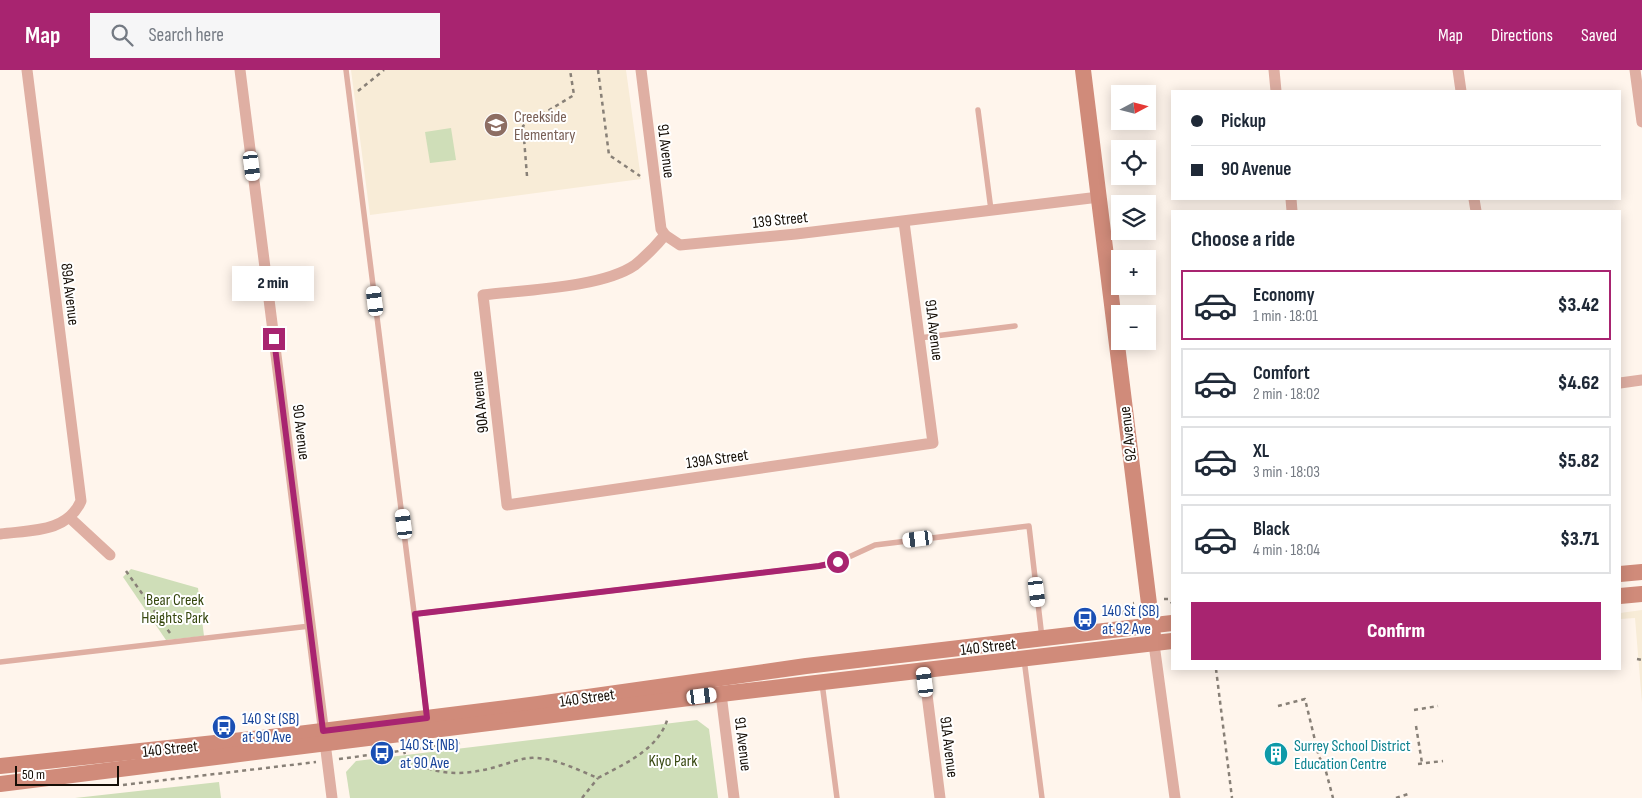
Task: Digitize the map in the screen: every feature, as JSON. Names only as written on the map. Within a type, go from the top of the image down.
[{"type":"main road","name":"92 Avenue","points":[[1083,70],[1154,644]]},
{"type":"main road","points":[[1621,574],[1642,572]]},
{"type":"main road","points":[[1621,596],[1642,594]]},
{"type":"main road","name":"140 Street","points":[[0,784],[324,738],[427,718],[806,666],[1042,640],[1171,623]]},
{"type":"main road","name":"140 Street","points":[[0,766],[324,738],[822,683],[1171,641]]},
{"type":"main road","points":[[721,694],[722,687],[727,684],[790,676],[806,666]]},
{"type":"street","name":"89A Avenue","points":[[28,70],[81,501],[70,518]]},
{"type":"street","name":"90 Avenue","points":[[240,70],[332,798]]},
{"type":"street","name":"91 Avenue","points":[[641,70],[661,229],[665,235]]},
{"type":"street","points":[[1274,70],[1276,90]]},
{"type":"street","points":[[1458,70],[1461,90]]},
{"type":"street","points":[[1635,70],[1642,122]]},
{"type":"street","name":"139 Street","points":[[665,235],[680,245],[904,222],[1099,197]]},
{"type":"street","name":"91A Avenue","points":[[904,222],[933,443]]},
{"type":"street","name":"90A Avenue","points":[[506,505],[483,295],[588,282],[614,275],[634,265],[665,235]]},
{"type":"street","points":[[1621,383],[1642,380]]},
{"type":"street","name":"139A Street","points":[[506,505],[933,443]]},
{"type":"street","points":[[0,534],[61,524],[70,518],[110,555]]},
{"type":"street","name":"92 Avenue","points":[[1154,644],[1175,798]]},
{"type":"street","name":"91A Avenue","points":[[924,671],[940,798]]},
{"type":"street","name":"91 Avenue","points":[[721,694],[734,798]]},
{"type":"lane","points":[[346,70],[427,718]]},
{"type":"lane","points":[[978,110],[991,210]]},
{"type":"lane","points":[[919,338],[1015,326]]},
{"type":"lane","points":[[415,614],[819,566],[838,562],[875,545],[1029,526],[1042,640]]},
{"type":"lane","points":[[0,662],[310,626]]},
{"type":"lane","points":[[1024,659],[1042,798]]},
{"type":"lane","points":[[822,683],[837,798]]},
{"type":"path","points":[[357,92],[384,70]]},
{"type":"path","points":[[527,176],[523,126],[574,95],[570,70]]},
{"type":"path","points":[[598,70],[609,155],[640,176]]},
{"type":"path","points":[[126,571],[172,637]]},
{"type":"path","points":[[1160,600],[1168,599],[1171,602]]},
{"type":"path","points":[[1118,615],[1128,609],[1130,604],[1136,603]]},
{"type":"path","points":[[1637,659],[1642,660]]},
{"type":"path","points":[[1216,670],[1232,798]]},
{"type":"path","points":[[1278,706],[1305,699],[1319,757],[1324,764],[1333,798]]},
{"type":"path","points":[[1414,710],[1438,706]]},
{"type":"path","points":[[582,798],[598,778],[647,749],[663,731],[668,717]]},
{"type":"path","points":[[1416,726],[1420,764],[1443,760]]},
{"type":"path","points":[[404,750],[410,762],[427,769],[451,773],[474,772],[524,759],[536,758],[555,761],[598,778]]},
{"type":"path","points":[[121,786],[310,762]]},
{"type":"path","points":[[1396,798],[1408,794]]},
{"type":"shaded area","name":"Creekside Elementary","points":[[351,70],[626,70],[641,179],[370,215]]},
{"type":"shaded area","points":[[1642,610],[1642,703],[1635,618],[1621,619],[1621,613]]},
{"type":"green space","points":[[451,128],[456,160],[430,163],[425,132]]},
{"type":"green space","name":"Bear Creek Heights Park","points":[[131,569],[198,588],[204,636],[166,640],[123,577]]},
{"type":"green space","name":"Kiyo Park","points":[[697,720],[709,729],[718,798],[350,798],[346,772],[356,761]]},
{"type":"green space","points":[[219,782],[221,798],[75,798]]},
{"type":"place","name":"Creekside Elementary","points":[[496,125]]},
{"type":"place","name":"140 St (SB) at 92 Ave","points":[[1085,619]]},
{"type":"place","name":"140 St (SB) at 90 Ave","points":[[224,727]]},
{"type":"place","name":"140 St (NB) at 90 Ave","points":[[382,753]]},
{"type":"place","name":"Surrey School District Education Centre","points":[[1276,754]]},
{"type":"route","points":[[274,339],[323,731],[427,718],[415,614],[828,565],[838,562]]}]
